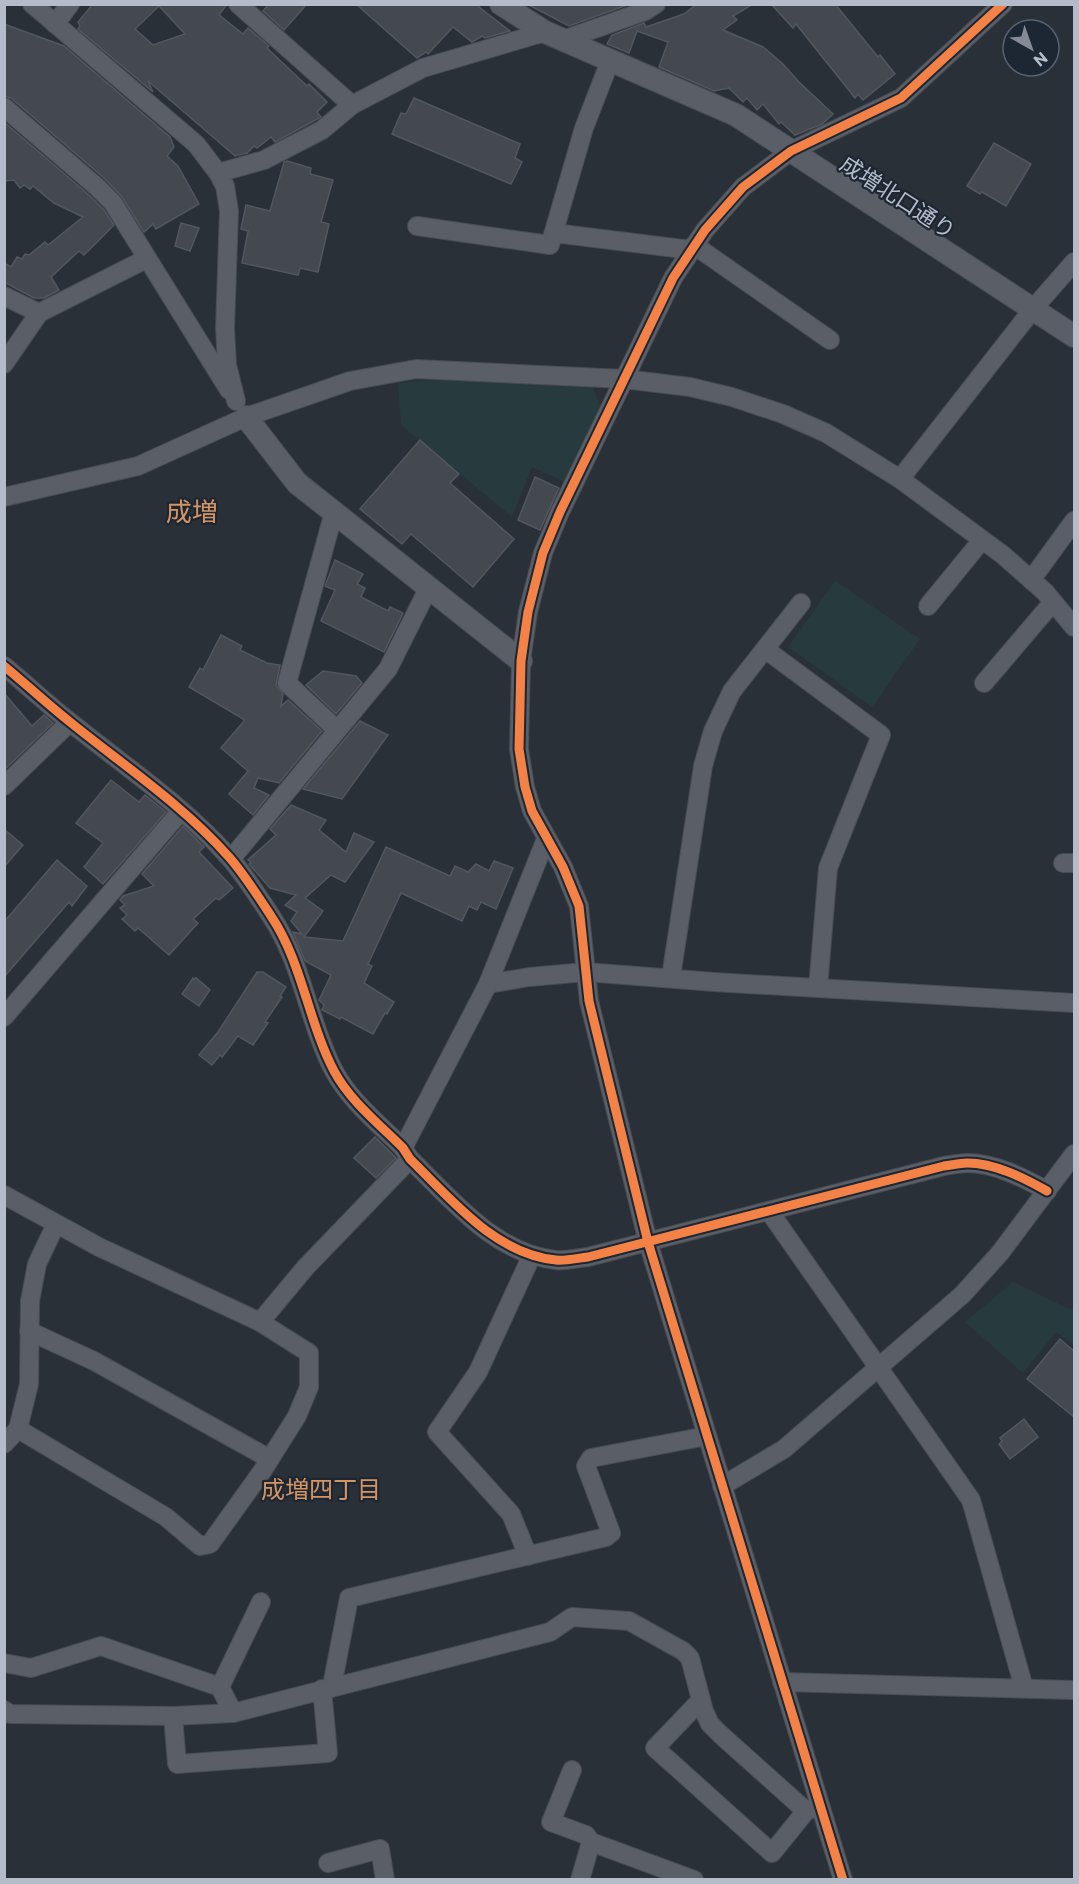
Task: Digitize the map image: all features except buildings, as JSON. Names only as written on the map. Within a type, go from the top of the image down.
[{"type":"street","points":[[32,4],[196,144],[225,186],[228,211],[225,328],[228,365],[241,409]]},
{"type":"street","points":[[55,24],[70,4]]},
{"type":"street","points":[[238,4],[352,105]]},
{"type":"street","name":"成増北口通り","points":[[501,4],[554,36],[736,115],[1074,336]]},
{"type":"street","points":[[218,173],[264,160],[322,130],[352,105],[423,68],[554,36],[645,11],[656,4]]},
{"type":"street","points":[[843,1880],[813,1809],[782,1682],[648,1242],[589,1001],[579,906],[563,867],[531,811],[519,749],[521,661],[528,612],[543,553],[560,512],[673,278],[705,230],[743,187],[791,151],[901,98],[1003,4]]},
{"type":"street","points":[[417,226],[550,245],[584,128],[610,61]]},
{"type":"street","points":[[4,107],[113,203],[241,409],[297,483],[521,661]]},
{"type":"street","points":[[554,233],[693,248],[830,340]]},
{"type":"street","points":[[4,364],[39,314],[147,259]]},
{"type":"street","points":[[900,479],[1033,309],[1074,262]]},
{"type":"street","points":[[4,296],[39,314]]},
{"type":"street","points":[[4,496],[138,466],[241,409],[350,381],[416,369],[624,379],[690,387],[732,397],[783,414],[826,433],[900,479],[1032,580],[1074,627]]},
{"type":"street","points":[[334,512],[287,683],[337,730]]},
{"type":"street","points":[[1032,580],[1074,521]]},
{"type":"street","points":[[928,606],[982,540]]},
{"type":"street","points":[[231,859],[388,669],[429,587]]},
{"type":"street","points":[[984,683],[1053,602]]},
{"type":"street","points":[[671,977],[703,766],[714,731],[732,691],[801,603]]},
{"type":"street","points":[[765,649],[881,735],[828,868],[818,988]]},
{"type":"street","points":[[4,666],[181,811],[211,837],[231,859],[284,936],[334,1070],[347,1091],[406,1154],[474,1221],[504,1243],[532,1255],[557,1260],[588,1257],[944,1166],[966,1163],[989,1165],[1032,1182],[1047,1191]]},
{"type":"street","points":[[4,786],[70,722]]},
{"type":"street","points":[[4,1017],[181,811]]},
{"type":"street","points":[[260,1322],[406,1154],[488,984],[546,839]]},
{"type":"street","points":[[488,984],[529,977],[586,972],[1074,1003]]},
{"type":"street","points":[[722,1486],[784,1449],[962,1295],[1000,1254],[1074,1154]]},
{"type":"street","points":[[4,1195],[99,1247],[260,1322],[309,1353],[309,1387],[297,1416],[270,1459],[210,1544],[200,1546],[166,1517],[18,1429]]},
{"type":"street","points":[[769,1211],[971,1500],[1024,1688]]},
{"type":"street","points":[[4,1444],[18,1429],[28,1384],[30,1301],[37,1264],[56,1224]]},
{"type":"street","points":[[528,1556],[511,1514],[437,1432],[478,1372],[532,1255]]},
{"type":"street","points":[[29,1331],[94,1361],[270,1459]]},
{"type":"street","points":[[173,1716],[177,1764],[328,1753],[327,1688],[349,1598],[606,1537],[611,1533],[586,1466],[591,1458],[707,1436]]},
{"type":"street","points":[[220,1687],[261,1602]]},
{"type":"street","points":[[4,1710],[10,1714],[173,1716],[233,1713],[550,1632],[572,1617],[629,1621],[683,1651],[690,1658],[704,1711],[710,1724],[813,1809]]},
{"type":"street","points":[[4,1663],[31,1668],[101,1646],[220,1687],[233,1713]]},
{"type":"street","points":[[782,1682],[1074,1690]]},
{"type":"street","points":[[701,1700],[655,1748],[772,1853],[813,1809]]},
{"type":"street","points":[[572,1770],[551,1822],[586,1835],[591,1842],[694,1880]]},
{"type":"street","points":[[580,1880],[591,1842]]},
{"type":"street","points":[[328,1863],[380,1849],[385,1880]]},
{"type":"green space","points":[[454,379],[593,388],[601,407],[565,482],[532,467],[512,517],[401,425],[398,383]]},
{"type":"green space","points":[[835,581],[920,639],[872,707],[788,647]]},
{"type":"green space","points":[[1013,1282],[1074,1311],[1074,1345],[1056,1332],[1023,1373],[965,1322]]},
{"type":"cycle path","points":[[843,1880],[648,1242],[589,1001],[579,906],[563,867],[532,811],[525,787],[519,749],[521,661],[528,612],[543,553],[560,512],[673,278],[705,230],[743,187],[791,151],[901,98],[1003,4]]},
{"type":"cycle path","points":[[4,666],[61,715],[152,786],[192,820],[229,857],[251,885],[282,934],[298,972],[325,1052],[348,1092],[458,1207],[494,1236],[513,1247],[534,1256],[556,1260],[588,1257],[962,1163],[999,1168],[1047,1191]]},
{"type":"district","name":"成増","points":[[192,512]]},
{"type":"district","name":"成増四丁目","points":[[321,1490]]}]
